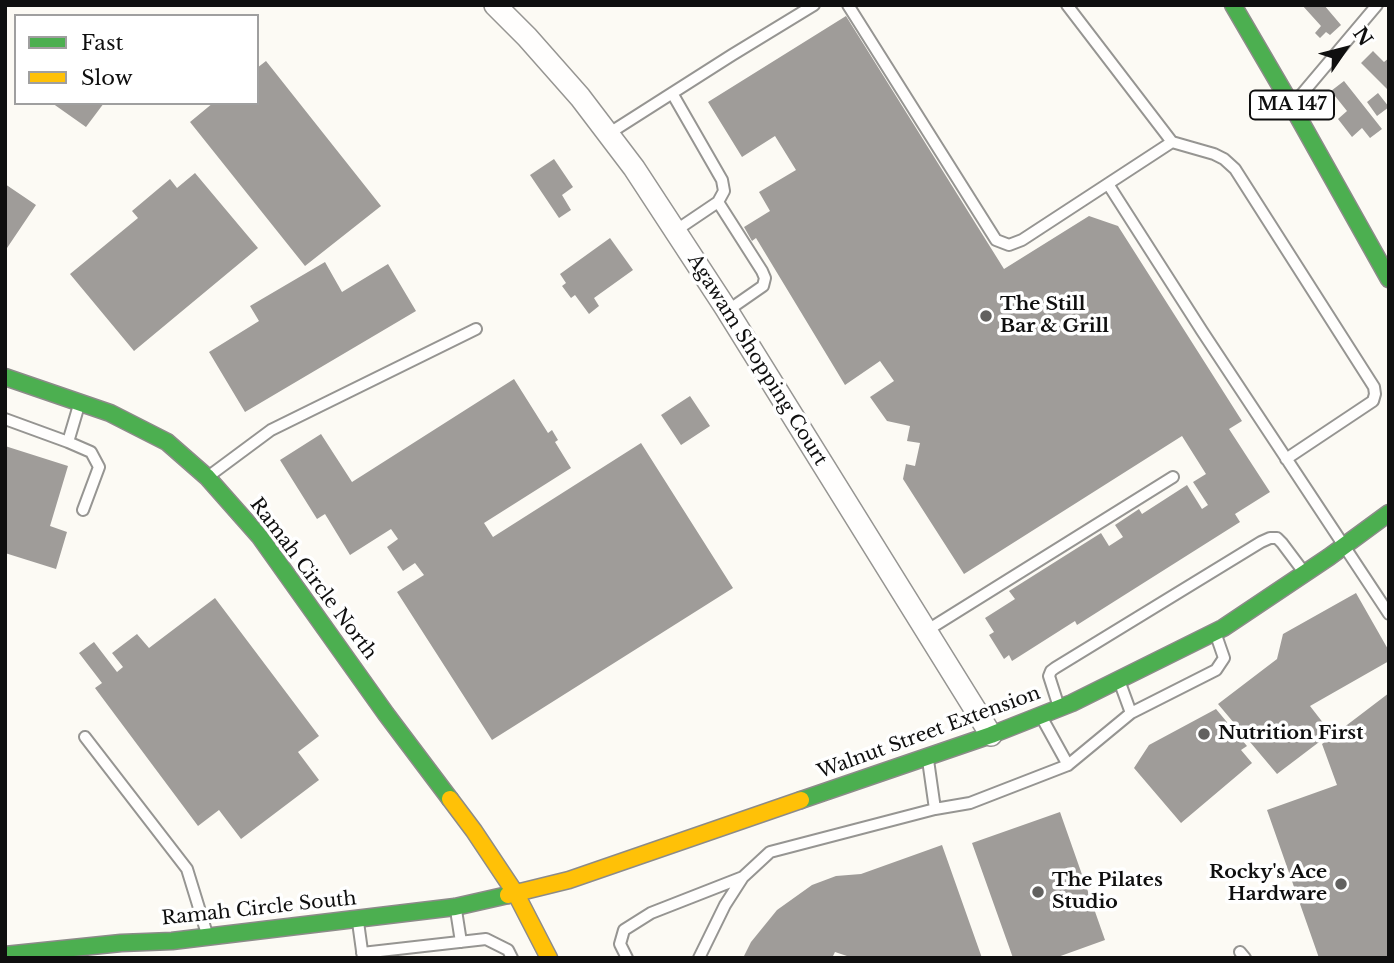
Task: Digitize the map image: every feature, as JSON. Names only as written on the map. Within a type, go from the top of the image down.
[{"type":"street","name":"MA 147","points":[[1233,5],[1389,279]]},
{"type":"street","name":"Agawam Shopping Court","points":[[500,7],[580,97],[634,168],[727,311],[991,735]]},
{"type":"street","name":"Ramah Circle North","points":[[5,377],[110,413],[167,442],[207,477],[260,537],[386,714],[474,831],[516,894]]},
{"type":"street","name":"Walnut Street Extension","points":[[516,894],[569,880],[991,735],[1060,708],[1215,632],[1304,574],[1389,513]]},
{"type":"street","name":"Ramah Circle South","points":[[5,956],[121,943],[172,941],[358,919],[455,907],[516,894]]},
{"type":"street","points":[[516,894],[549,958]]},
{"type":"lane","points":[[608,134],[814,5]]},
{"type":"lane","points":[[848,5],[996,240],[1009,245],[1015,243],[1172,142]]},
{"type":"lane","points":[[1067,5],[1172,142],[1214,154],[1236,169],[1374,387],[1376,394],[1373,401],[1286,459]]},
{"type":"lane","points":[[1292,106],[1377,5]]},
{"type":"lane","points":[[672,93],[722,180],[724,191],[718,202],[675,231]]},
{"type":"lane","points":[[1108,184],[1389,614]]},
{"type":"lane","points":[[718,202],[765,278],[763,286],[727,311]]},
{"type":"lane","points":[[207,477],[271,430],[476,329]]},
{"type":"lane","points":[[68,442],[79,404]]},
{"type":"lane","points":[[5,419],[92,452],[99,467],[83,510]]},
{"type":"lane","points":[[926,631],[1173,477]]},
{"type":"lane","points":[[1060,708],[1050,681],[1051,671],[1261,542],[1277,538],[1304,574]]},
{"type":"lane","points":[[699,958],[725,905],[743,877],[770,852],[935,809],[970,803],[1068,765],[1131,713],[1216,670],[1224,658],[1215,632]]},
{"type":"lane","points":[[1118,680],[1131,713]]},
{"type":"lane","points":[[1041,715],[1068,765]]},
{"type":"lane","points":[[85,737],[187,869],[208,937]]},
{"type":"lane","points":[[928,757],[935,809]]},
{"type":"lane","points":[[626,958],[620,944],[624,930],[651,913],[743,877]]},
{"type":"lane","points":[[455,907],[461,942]]},
{"type":"lane","points":[[358,919],[363,956],[486,939],[508,950],[512,958]]},
{"type":"lane","points":[[114,958],[121,943]]},
{"type":"building","points":[[1302,5],[1324,5],[1341,25],[1330,35],[1326,32],[1320,38],[1315,33],[1321,26]]},
{"type":"building","points":[[846,16],[1004,269],[1089,216],[1118,226],[1242,421],[1229,429],[1270,492],[1235,514],[1240,522],[1077,625],[1075,621],[1012,661],[1009,655],[1004,659],[989,635],[994,632],[985,618],[1015,599],[1009,591],[1101,533],[1109,546],[1123,537],[1115,525],[1139,509],[1142,514],[1187,485],[1202,509],[1208,505],[1193,482],[1206,474],[1182,436],[964,574],[903,479],[906,464],[915,466],[920,443],[907,441],[910,426],[887,421],[870,397],[894,381],[880,361],[845,385],[756,238],[752,241],[744,227],[770,211],[759,192],[796,170],[775,136],[742,157],[708,102]]},
{"type":"building","points":[[1373,51],[1384,62],[1389,58],[1389,91],[1361,63]]},
{"type":"building","points":[[266,61],[381,206],[305,266],[190,122],[211,105],[259,105],[259,66]]},
{"type":"building","points":[[1344,81],[1382,129],[1370,138],[1362,128],[1352,137],[1338,119],[1347,111],[1331,91]]},
{"type":"building","points":[[1378,93],[1389,107],[1377,116],[1367,102]]},
{"type":"building","points":[[55,105],[102,105],[86,127]]},
{"type":"building","points":[[554,159],[573,187],[562,195],[571,210],[559,218],[530,175]]},
{"type":"building","points":[[195,173],[258,248],[134,351],[70,274],[138,218],[132,211],[170,179],[177,188]]},
{"type":"building","points":[[5,184],[36,205],[5,251]]},
{"type":"building","points":[[610,238],[633,270],[594,298],[599,306],[589,314],[575,295],[571,298],[562,286],[566,283],[560,274]]},
{"type":"building","points":[[325,262],[342,292],[388,264],[416,311],[245,412],[209,352],[259,321],[250,306]]},
{"type":"building","points":[[514,379],[548,433],[552,430],[558,440],[555,442],[571,468],[484,523],[493,537],[641,443],[733,588],[492,740],[397,592],[424,575],[415,563],[403,571],[387,547],[398,539],[391,529],[350,555],[325,514],[317,519],[280,460],[321,434],[352,482]]},
{"type":"building","points":[[690,396],[710,426],[681,445],[661,415]]},
{"type":"building","points":[[5,446],[68,466],[50,526],[67,532],[56,569],[5,553]]},
{"type":"building","points":[[1356,593],[1389,651],[1389,661],[1310,706],[1331,733],[1277,774],[1218,704],[1277,659],[1283,634]]},
{"type":"building","points":[[215,598],[319,736],[298,752],[319,780],[241,839],[219,810],[198,826],[95,688],[102,683],[79,653],[94,642],[117,672],[123,667],[112,653],[137,634],[149,648]]},
{"type":"building","name":"Rocky's Ace Hardware","points":[[1389,693],[1389,958],[1319,958],[1267,810],[1337,785],[1322,744]]},
{"type":"building","points":[[1216,709],[1247,746],[1241,750],[1252,763],[1181,823],[1134,768],[1149,745]]},
{"type":"building","name":"The Pilates Studio","points":[[1060,812],[1105,940],[1055,958],[1013,958],[972,843]]},
{"type":"building","points":[[942,845],[982,958],[853,958],[835,952],[832,958],[743,958],[751,942],[777,910],[812,885],[836,876],[861,874]]},
{"type":"traffic: fast","points":[[1233,5],[1389,279]]},
{"type":"traffic: fast","points":[[5,377],[110,413],[167,442],[207,477],[260,537],[450,799]]},
{"type":"traffic: fast","points":[[801,800],[991,735],[1072,703],[1223,628],[1389,513]]},
{"type":"traffic: fast","points":[[5,955],[121,943],[172,941],[455,907],[508,895]]},
{"type":"traffic: slow","points":[[450,799],[516,894],[549,958]]},
{"type":"traffic: slow","points":[[508,895],[569,880],[801,800]]},
{"type":"place","name":"The Still Bar & Grill","points":[[986,316]]},
{"type":"place","name":"Nutrition First","points":[[1204,734]]},
{"type":"place","name":"Rocky's Ace Hardware","points":[[1341,884]]},
{"type":"place","name":"The Pilates Studio","points":[[1038,892]]}]
